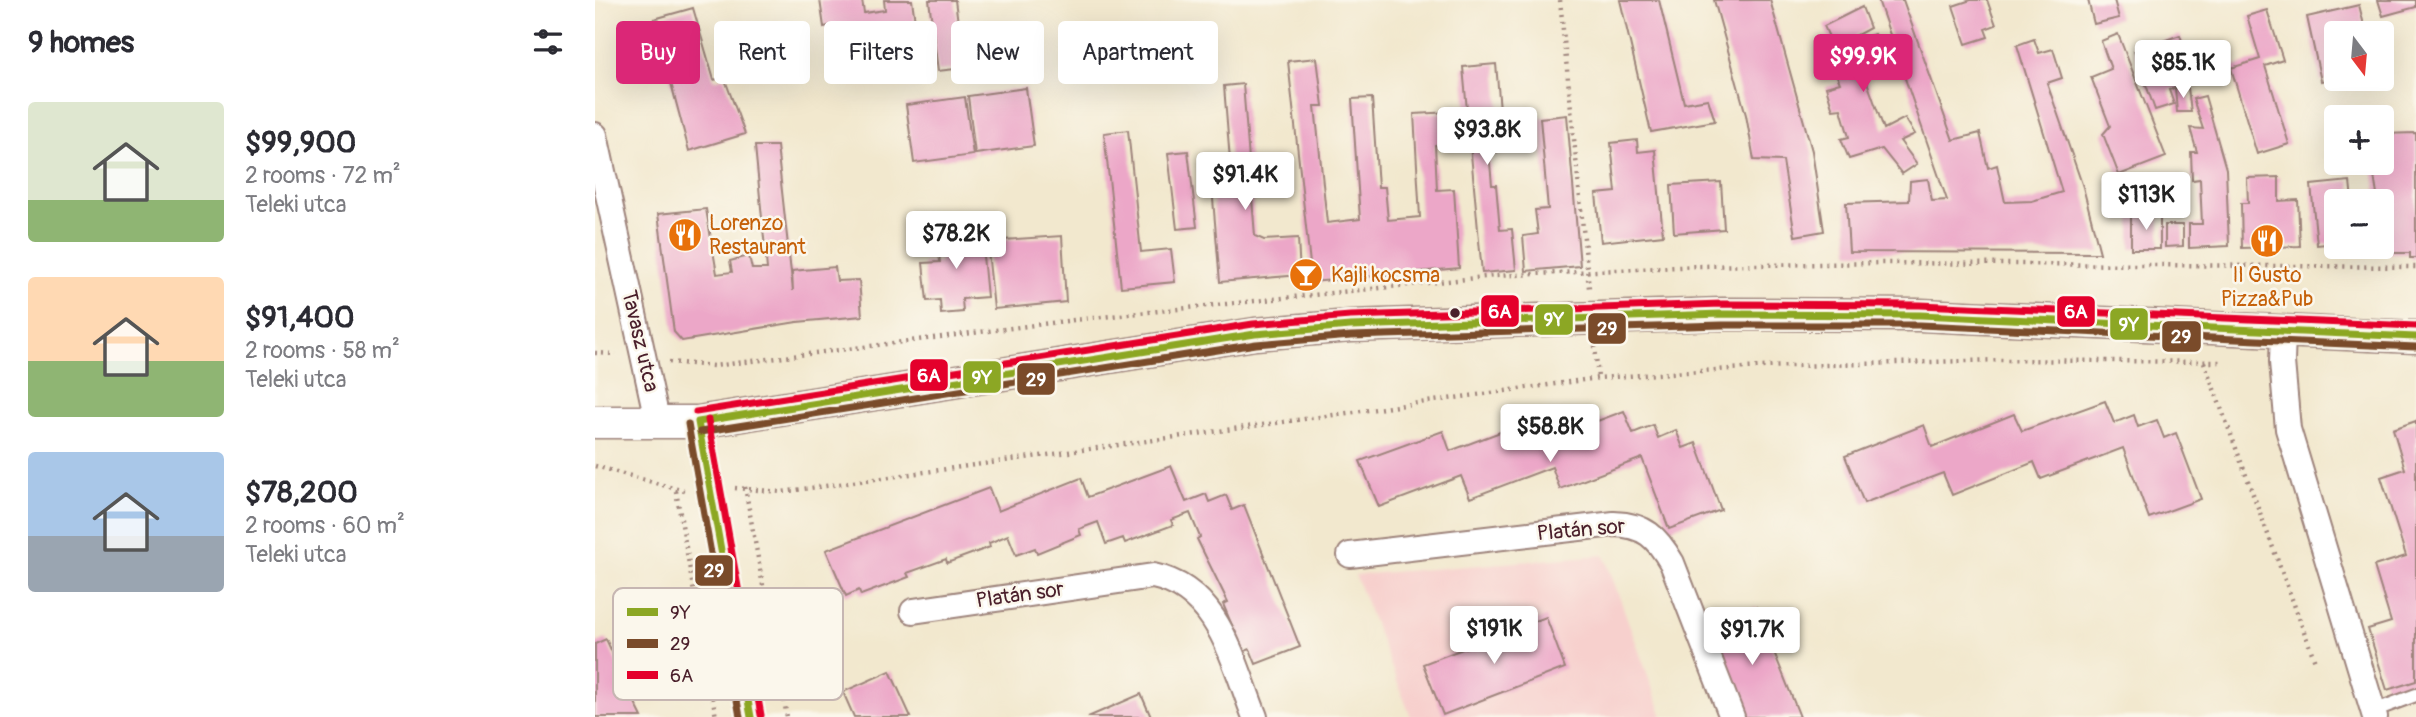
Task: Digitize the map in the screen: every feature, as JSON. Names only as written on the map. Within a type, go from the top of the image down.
[{"type":"street","name":"Tavasz utca","points":[[595,135],[658,424]]},
{"type":"street","points":[[595,422],[698,422],[1255,334],[1350,326],[1722,314],[1920,315],[2069,319],[2416,337]]},
{"type":"street","points":[[2283,332],[2282,362],[2288,429],[2374,714]]},
{"type":"street","points":[[698,422],[728,588]]},
{"type":"street","name":"Platán sor","points":[[1350,555],[1614,524],[1635,525],[1661,543],[1672,563],[1733,717]]},
{"type":"street","name":"Platán sor","points":[[913,611],[1153,576],[1173,580],[1207,607],[1220,629],[1255,717]]},
{"type":"lane","points":[[2374,714],[2416,695]]},
{"type":"path","points":[[1560,0],[1598,378]]},
{"type":"path","points":[[595,466],[605,466],[676,491],[744,487],[782,492],[1598,378],[1759,367],[2000,360],[2229,362]]},
{"type":"path","points":[[2204,362],[2315,661]]},
{"type":"path","points":[[744,487],[763,588]]},
{"type":"path","points":[[676,491],[693,588]]},
{"type":"shaded area","points":[[1604,555],[1663,717],[1411,717],[1355,575]]},
{"type":"building","points":[[820,0],[862,0],[864,13],[885,10],[884,0],[912,0],[915,21],[824,21],[824,27]]},
{"type":"building","points":[[929,0],[955,0],[958,21],[951,21],[951,70],[938,71],[937,21],[932,21]]},
{"type":"building","points":[[1620,0],[1659,0],[1684,103],[1708,99],[1715,121],[1651,132]]},
{"type":"building","points":[[1714,0],[1770,0],[1812,151],[1824,231],[1795,236],[1783,161],[1754,160],[1746,115]]},
{"type":"building","points":[[1878,0],[1903,0],[1953,140],[1980,133],[1988,168],[1997,165],[2005,202],[2032,201],[2062,192],[2017,45],[2034,39],[2039,53],[2053,49],[2062,78],[2047,83],[2083,187],[2100,253],[1849,252],[1846,203],[1909,201],[1910,181],[1928,179],[1932,201],[1947,200]]},
{"type":"building","points":[[1971,0],[1987,0],[1996,25],[1985,29],[1988,37],[1966,44],[1953,6]]},
{"type":"building","points":[[2088,0],[2114,0],[2119,18],[2094,24]]},
{"type":"building","points":[[2378,0],[2416,0],[2416,7],[2383,16]]},
{"type":"building","points":[[2359,5],[2363,21],[2324,21],[2324,80],[2321,81],[2307,17]]},
{"type":"building","points":[[1862,7],[1870,28],[1855,36],[1857,41],[1874,34],[1884,61],[1862,68],[1884,129],[1905,118],[1915,134],[1900,141],[1917,164],[1902,174],[1882,149],[1849,159],[1841,139],[1849,137],[1841,109],[1833,110],[1826,87],[1840,83],[1829,56],[1836,53],[1824,26]]},
{"type":"building","points":[[693,8],[697,21],[655,21]]},
{"type":"building","points":[[2267,10],[2283,60],[2265,66],[2289,144],[2257,154],[2231,68],[2260,59],[2247,16]]},
{"type":"building","points":[[700,32],[714,84],[727,84],[745,134],[689,151],[671,84],[700,84]]},
{"type":"building","points":[[2118,34],[2166,157],[2119,175],[2103,134],[2110,126],[2091,77],[2111,69],[2101,41]]},
{"type":"building","points":[[2180,35],[2188,59],[2173,65],[2181,86],[2169,90],[2174,104],[2155,110],[2134,51]]},
{"type":"building","points":[[1317,58],[1323,106],[1315,106],[1327,223],[1360,219],[1352,99],[1372,98],[1378,187],[1385,187],[1388,220],[1420,217],[1414,114],[1451,112],[1453,144],[1435,145],[1437,190],[1454,189],[1459,268],[1312,282],[1288,61]]},
{"type":"building","points":[[1496,64],[1501,121],[1494,122],[1497,152],[1489,152],[1492,185],[1496,185],[1500,230],[1512,229],[1516,270],[1482,273],[1463,67]]},
{"type":"building","points":[[1243,84],[1255,236],[1264,240],[1298,238],[1300,275],[1220,282],[1212,187],[1232,186],[1224,86]]},
{"type":"building","points":[[1026,88],[1034,146],[975,154],[968,96]]},
{"type":"building","points":[[2175,88],[2188,88],[2191,112],[2177,112]]},
{"type":"building","points":[[2205,96],[2226,169],[2229,246],[2189,248],[2189,224],[2202,224],[2200,179],[2192,180],[2191,152],[2197,152],[2190,128],[2203,129],[2193,99]]},
{"type":"building","points":[[965,97],[973,155],[914,163],[906,105]]},
{"type":"building","points":[[1567,115],[1580,266],[1526,271],[1523,236],[1538,234],[1535,210],[1548,209],[1540,118]]},
{"type":"building","points":[[1128,130],[1141,252],[1171,249],[1175,282],[1121,287],[1104,133]]},
{"type":"building","points":[[2416,133],[2416,258],[2410,258],[2410,253],[2394,253],[2394,189],[2376,189],[2374,175],[2394,175],[2394,134]]},
{"type":"building","points":[[1637,140],[1638,152],[1655,150],[1663,235],[1601,242],[1596,194],[1616,192],[1611,143]]},
{"type":"building","name":"Lorenzo Restaurant","points":[[755,146],[777,146],[793,291],[792,271],[835,267],[837,281],[859,280],[862,316],[797,322],[682,341],[674,332],[658,214],[706,209],[717,274],[732,272],[730,261],[749,256],[752,269],[767,269]]},
{"type":"building","points":[[1188,151],[1197,227],[1177,229],[1168,153]]},
{"type":"building","points":[[2279,177],[2279,201],[2298,200],[2300,246],[2242,248],[2241,203],[2248,203],[2247,178]]},
{"type":"building","points":[[2350,181],[2351,189],[2324,189],[2324,244],[2317,245],[2311,185]]},
{"type":"building","points":[[1721,182],[1724,229],[1674,233],[1671,185]]},
{"type":"building","points":[[2160,215],[2160,249],[2131,249],[2131,216]]},
{"type":"building","points":[[2165,225],[2183,225],[2183,246],[2165,247]]},
{"type":"building","points":[[955,226],[956,237],[981,235],[987,297],[962,299],[963,312],[941,314],[940,300],[927,301],[923,263],[940,262],[936,228]]},
{"type":"building","points":[[1062,236],[1066,302],[994,309],[987,241]]},
{"type":"building","points":[[2105,401],[2114,423],[2134,415],[2138,427],[2157,420],[2164,438],[2176,433],[2201,499],[2149,518],[2123,448],[2041,479],[2034,462],[1952,495],[1943,473],[1864,503],[1845,456],[1924,425],[1932,447],[2014,414],[2022,431]]},
{"type":"building","points":[[1624,411],[1633,433],[1653,425],[1658,438],[1676,430],[1683,448],[1696,443],[1721,510],[1669,529],[1642,458],[1560,489],[1552,467],[1470,498],[1461,476],[1379,507],[1360,461],[1443,431],[1450,451],[1532,420],[1541,442]]},
{"type":"building","points":[[2416,421],[2416,681],[2387,690],[2368,629],[2391,622],[2374,566],[2406,556],[2381,477],[2405,469],[2393,429]]},
{"type":"building","points":[[1171,466],[1186,502],[1206,494],[1209,502],[1226,495],[1232,510],[1244,505],[1300,647],[1256,664],[1250,649],[1243,652],[1223,604],[1228,602],[1197,539],[1200,537],[1190,513],[1171,520],[1173,525],[1125,543],[1123,538],[1106,544],[1098,522],[1079,529],[1081,535],[1037,553],[1035,548],[1016,555],[1008,535],[989,543],[990,547],[947,563],[946,559],[907,573],[909,577],[861,595],[859,590],[846,596],[826,550],[989,488],[998,511],[1081,478],[1088,497]]},
{"type":"building","points":[[1756,607],[1800,717],[1742,717],[1706,627]]},
{"type":"building","points":[[1546,617],[1565,668],[1443,715],[1423,664]]},
{"type":"building","points":[[606,639],[613,654],[613,700],[634,700],[642,717],[595,717],[595,644]]},
{"type":"building","points":[[890,671],[911,717],[854,717],[843,692]]},
{"type":"building","points":[[1141,694],[1151,717],[1088,717]]},
{"type":"transit line","name":"6A","points":[[696,412],[1253,324],[1350,316],[1722,304],[1920,305],[2416,326]]},
{"type":"transit line","name":"9Y","points":[[698,422],[1255,334],[1350,326],[1722,314],[1920,315],[2416,337]]},
{"type":"transit line","name":"29","points":[[700,432],[1256,344],[1351,336],[1722,325],[1920,325],[2416,347]]},
{"type":"transit line","name":"6A","points":[[708,420],[738,588]]},
{"type":"transit line","name":"9Y","points":[[698,422],[728,588]]},
{"type":"transit line","name":"29","points":[[688,424],[717,588]]},
{"type":"transit line","name":"29","points":[[737,700],[740,717]]},
{"type":"transit line","name":"9Y","points":[[748,700],[751,717]]},
{"type":"transit line","name":"6A","points":[[758,700],[761,715]]},
{"type":"place","name":"Lorenzo Restaurant","points":[[685,235]]},
{"type":"place","name":"Il Gusto Pizza&Pub","points":[[2267,241]]},
{"type":"place","name":"Kajli kocsma","points":[[1306,275]]}]
